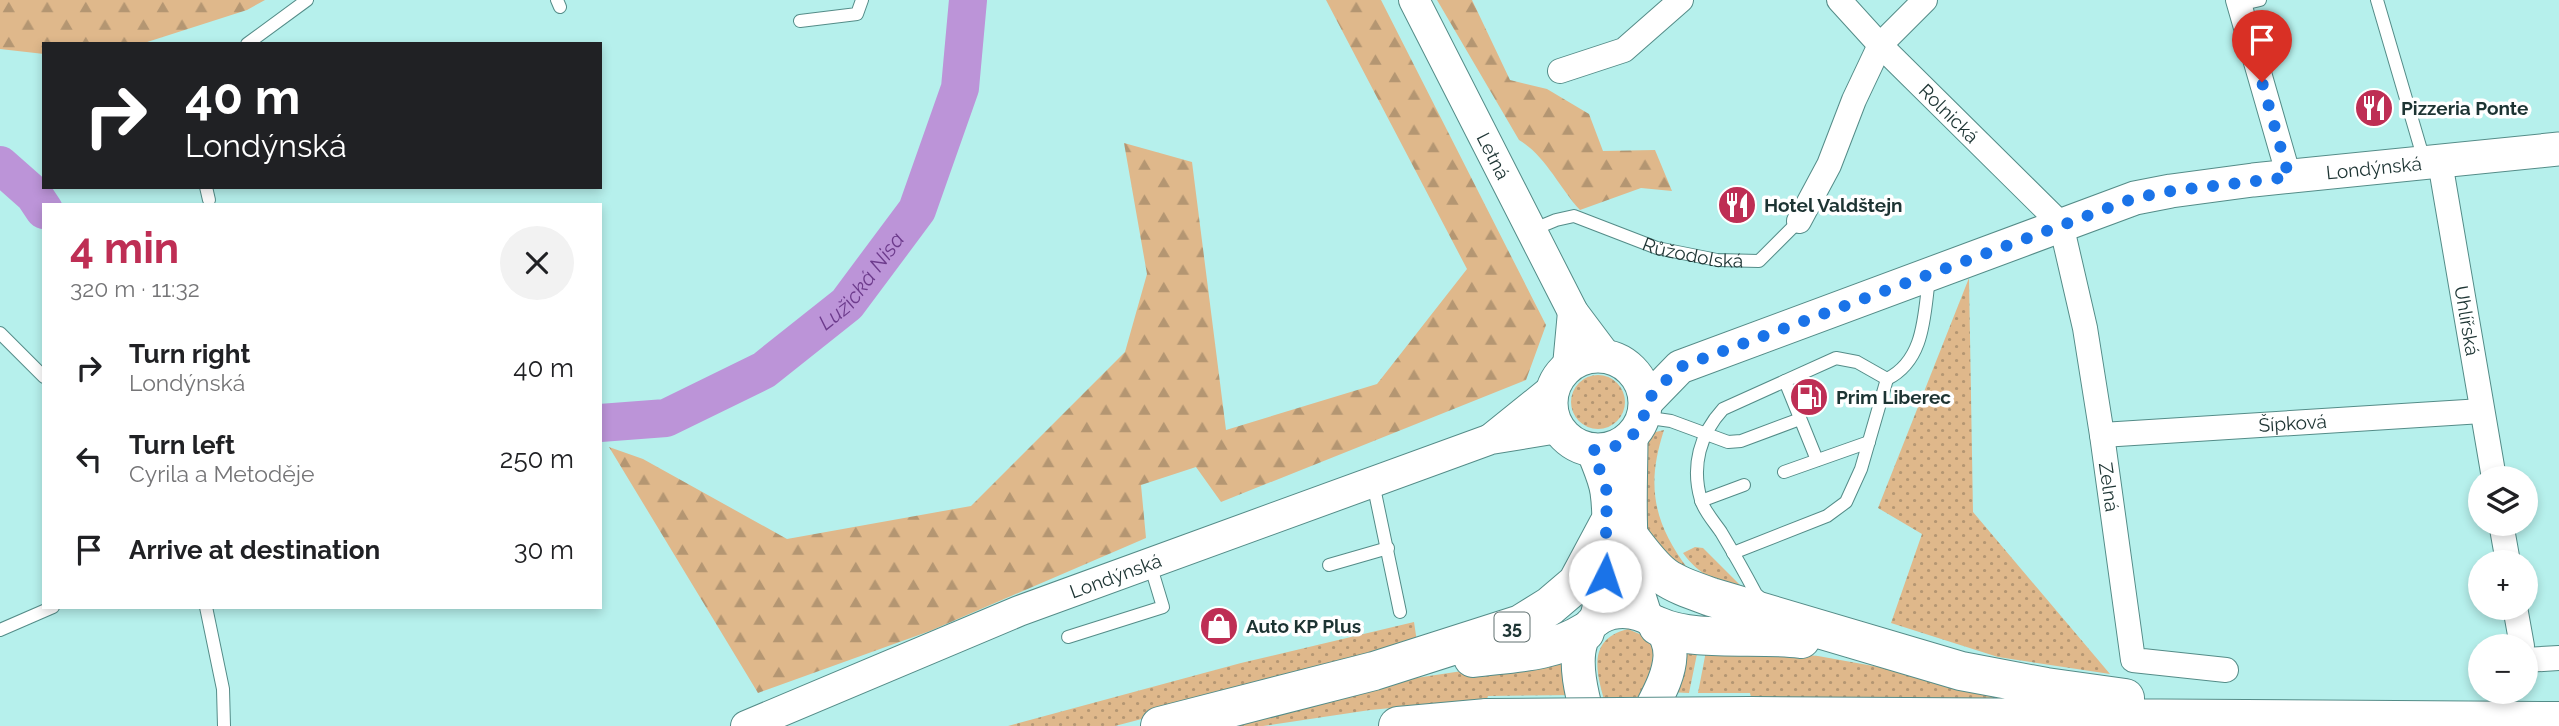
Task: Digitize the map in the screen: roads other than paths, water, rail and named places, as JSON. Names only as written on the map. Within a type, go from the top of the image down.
[{"type":"highway","points":[[1620,532],[1657,573],[1672,583],[1711,597],[1961,671],[2237,719]]},
{"type":"highway","name":"35","points":[[1160,726],[1374,671],[1521,624],[1550,606],[1577,583],[1620,532]]},
{"type":"highway","points":[[1652,621],[1680,633],[1779,636],[1897,652]]},
{"type":"highway","name":"35","points":[[1374,671],[1553,647],[1568,643],[1590,626]]},
{"type":"highway","points":[[1398,726],[1488,718],[1750,716],[2559,721]]},
{"type":"main road","name":"Londýnská","points":[[1561,377],[1580,359],[1680,367],[2135,198],[2289,177],[2559,149]]},
{"type":"main road","points":[[1590,726],[1578,655],[1602,600],[1620,532],[1640,419],[1638,377],[1618,361]]},
{"type":"main road","name":"Londýnská","points":[[1593,450],[1607,450],[1620,445],[1680,367]]},
{"type":"main road","points":[[1561,377],[1552,408],[1558,428],[1579,446],[1593,450],[1638,595],[1668,646],[1668,666],[1643,726]]},
{"type":"main road","points":[[1590,626],[1613,612],[1632,611],[1652,621]]},
{"type":"street","name":"Letná","points":[[1414,0],[1573,312],[1618,361]]},
{"type":"street","points":[[1560,71],[1624,50],[1681,0]]},
{"type":"street","name":"Rolnická","points":[[1839,0],[1880,45],[2061,224]]},
{"type":"street","name":"Růžodolská","points":[[1799,221],[1829,165],[1854,100],[1880,45],[1925,0]]},
{"type":"street","points":[[2246,2],[2289,177]]},
{"type":"street","name":"Uhlířská","points":[[2433,163],[2492,466]]},
{"type":"street","name":"Zelná","points":[[2061,224],[2085,328],[2133,660],[2226,670]]},
{"type":"street","points":[[1561,377],[1573,312]]},
{"type":"street","name":"Londýnská","points":[[1491,439],[1561,377]]},
{"type":"street","name":"Šípková","points":[[2102,435],[2482,411]]},
{"type":"street","name":"Londýnská","points":[[746,726],[1019,611],[1491,439],[1558,428]]},
{"type":"street","points":[[2538,659],[2559,658]]},
{"type":"lane","points":[[250,42],[307,0]]},
{"type":"lane","points":[[800,21],[857,14],[862,0]]},
{"type":"lane","points":[[2376,0],[2433,163]]},
{"type":"lane","name":"Růžodolská","points":[[1532,231],[1556,220],[1574,216],[1657,248],[1717,260],[1759,261],[1799,221]]},
{"type":"lane","points":[[1733,553],[1827,516],[1846,502],[1869,442],[1888,379],[1901,372],[1918,348],[1926,311],[1929,275]]},
{"type":"lane","points":[[0,333],[42,375]]},
{"type":"lane","points":[[1782,616],[1756,594],[1701,501],[1697,467],[1704,434],[1723,410],[1836,358],[1857,362],[1888,379]]},
{"type":"lane","points":[[1785,381],[1817,460]]},
{"type":"lane","points":[[1640,419],[1671,421],[1728,442],[1741,441],[1800,419]]},
{"type":"lane","points":[[1784,472],[1869,442]]},
{"type":"lane","points":[[1373,483],[1400,612]]},
{"type":"lane","points":[[1701,501],[1744,485]]},
{"type":"lane","points":[[1329,565],[1388,548]]},
{"type":"lane","points":[[1068,637],[1163,607],[1150,564]]},
{"type":"lane","points":[[0,631],[49,609]]},
{"type":"lane","points":[[206,609],[223,689],[224,726]]},
{"type":"waterway","name":"Lužická Nisa","points":[[602,423],[666,418],[764,370],[847,304],[917,210],[960,88],[968,0]]},
{"type":"waterway","name":"Lužická Nisa","points":[[0,165],[34,195],[42,207]]},
{"type":"place","name":"Pizzeria Ponte","points":[[2374,108]]},
{"type":"place","name":"Hotel Valdštejn","points":[[1737,205]]},
{"type":"place","name":"Prim Liberec","points":[[1809,397]]},
{"type":"place","name":"Auto KP Plus","points":[[1219,626]]}]
